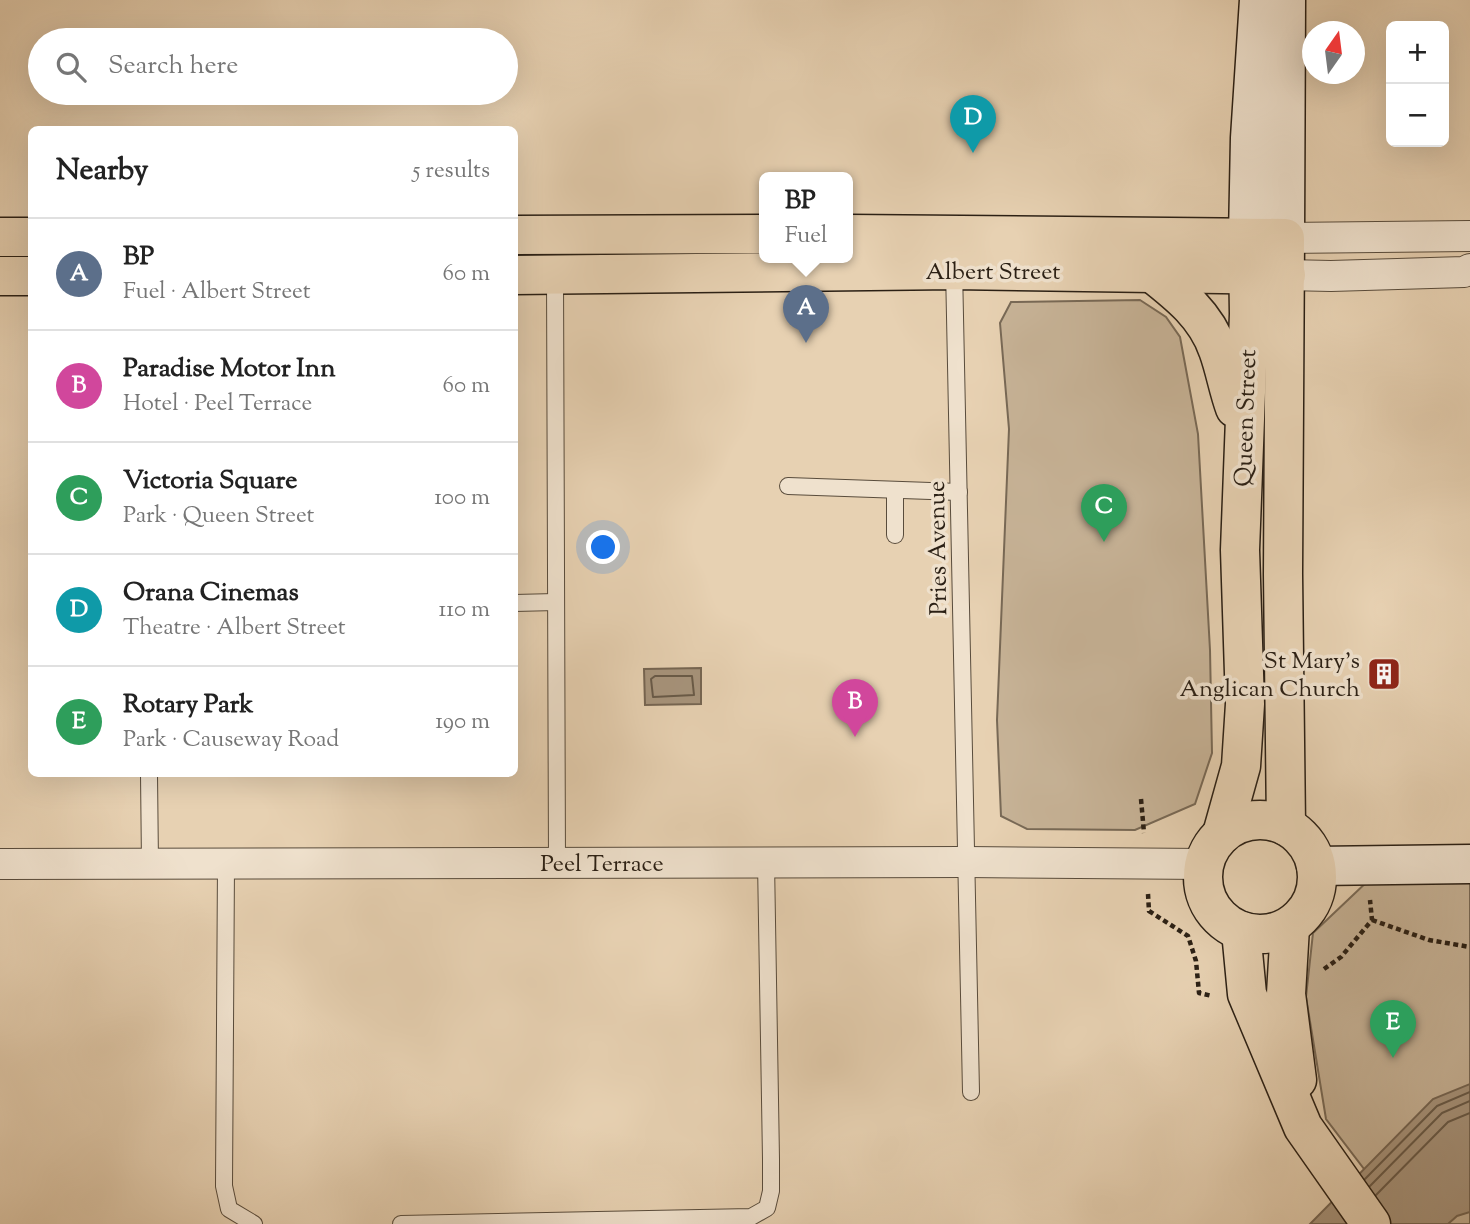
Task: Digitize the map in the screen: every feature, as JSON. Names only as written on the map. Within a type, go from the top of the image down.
[{"type":"main road","points":[[518,235],[759,234]]},
{"type":"main road","name":"Albert Street","points":[[853,235],[954,252],[1151,272],[1267,275]]},
{"type":"main road","points":[[0,237],[28,237]]},
{"type":"main road","name":"Albert Street","points":[[853,258],[1248,237],[1285,238]]},
{"type":"main road","name":"Queen Street","points":[[1248,237],[1267,275],[1283,574],[1286,826]]},
{"type":"main road","name":"Queen Street","points":[[1213,849],[1241,766],[1245,704],[1240,550],[1244,437],[1267,275],[1285,238]]},
{"type":"main road","name":"Albert Street","points":[[518,275],[763,263]]},
{"type":"main road","points":[[1151,272],[1182,297],[1205,322],[1218,350],[1244,437]]},
{"type":"main road","points":[[0,276],[28,276]]},
{"type":"main road","points":[[1252,820],[1272,821],[1286,826],[1302,838],[1317,866],[1317,886],[1310,905],[1302,917],[1290,927],[1275,933],[1259,935],[1227,924],[1211,907],[1203,885],[1213,849],[1240,824],[1252,820]]},
{"type":"main road","points":[[1290,927],[1286,993],[1303,1127]]},
{"type":"main road","points":[[1241,931],[1247,994],[1303,1127],[1371,1224]]},
{"type":"street","name":"Queen Street","points":[[1248,237],[1250,138],[1259,0]]},
{"type":"street","name":"Queen Street","points":[[1285,238],[1286,0]]},
{"type":"street","name":"Albert Street","points":[[1285,238],[1470,236]]},
{"type":"street","name":"Albert Street","points":[[1267,275],[1464,272],[1470,269]]},
{"type":"street","name":"Peel Terrace","points":[[0,864],[1147,864],[1213,849]]},
{"type":"street","points":[[1317,866],[1470,864]]},
{"type":"lane","name":"Pries Avenue","points":[[954,252],[971,1092]]},
{"type":"lane","points":[[555,275],[556,863]]},
{"type":"lane","points":[[788,486],[959,492]]},
{"type":"lane","points":[[895,491],[895,535]]},
{"type":"lane","points":[[518,603],[556,602]]},
{"type":"lane","points":[[149,777],[150,864]]},
{"type":"lane","points":[[401,1224],[751,1217],[767,1208],[771,1191],[771,1159],[766,862]]},
{"type":"lane","points":[[226,864],[224,1186],[229,1209],[254,1224]]},
{"type":"path","points":[[1141,799],[1149,911],[1188,936],[1196,961],[1199,993],[1218,997]]},
{"type":"path","points":[[1372,920],[1429,940],[1470,947]]},
{"type":"shaded area","points":[[1140,300],[1166,317],[1180,337],[1198,434],[1210,650],[1212,753],[1195,804],[1135,830],[1027,829],[1001,816],[997,720],[1009,429],[1000,323],[1011,302]]},
{"type":"shaded area","points":[[1470,876],[1470,1224],[1406,1224],[1326,1119],[1306,997],[1313,933],[1371,878]]},
{"type":"water","points":[[701,668],[701,704],[645,705],[644,669]]},
{"type":"water","points":[[1470,1084],[1470,1212],[1457,1216],[1448,1224],[1310,1224],[1433,1099]]},
{"type":"place","name":"Orana Cinemas","points":[[973,153]]},
{"type":"place","name":"BP","points":[[806,343]]},
{"type":"place","name":"Victoria Square","points":[[1104,542]]},
{"type":"place","name":"St Mary's Anglican Church","points":[[1384,674]]},
{"type":"place","name":"Paradise Motor Inn","points":[[855,737]]},
{"type":"place","name":"Rotary Park","points":[[1393,1058]]}]
